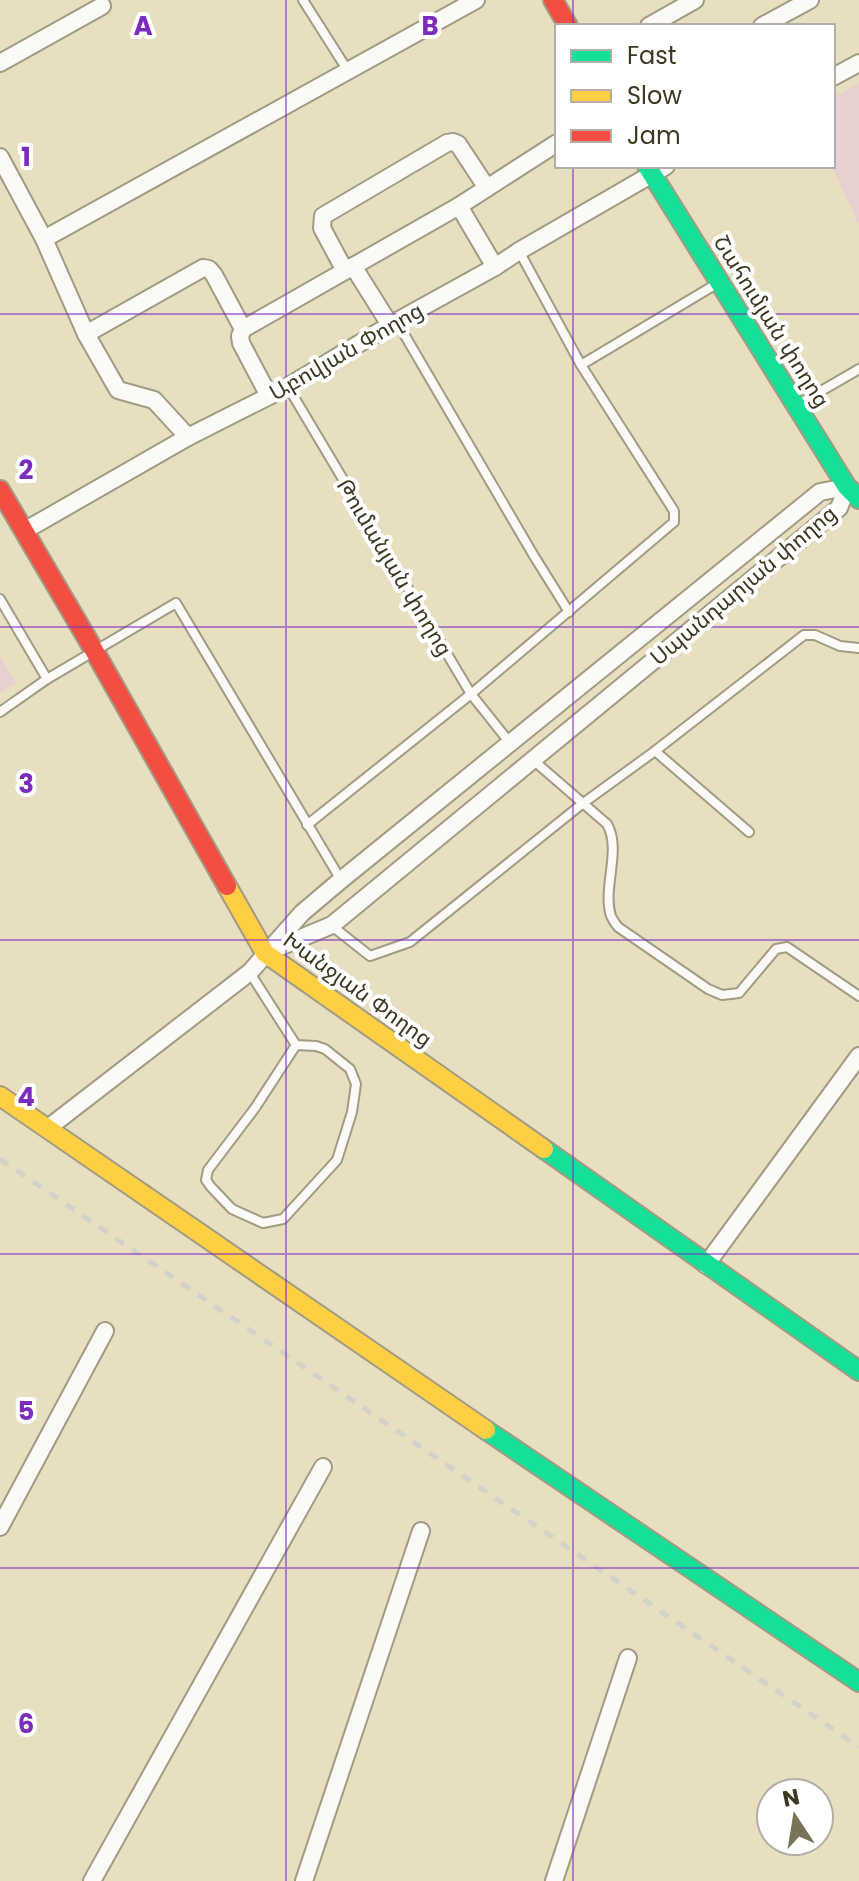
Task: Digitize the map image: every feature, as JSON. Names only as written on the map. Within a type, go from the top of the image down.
[{"type":"street","points":[[44,239],[476,0]]},
{"type":"street","points":[[553,0],[567,24]]},
{"type":"street","points":[[653,24],[695,0]]},
{"type":"street","points":[[766,24],[810,0]]},
{"type":"street","points":[[0,63],[102,6]]},
{"type":"street","points":[[835,76],[859,63]]},
{"type":"street","points":[[393,323],[322,228],[323,216],[447,143],[458,144],[487,188]]},
{"type":"street","points":[[269,396],[241,343],[243,329],[459,206],[555,144]]},
{"type":"street","points":[[0,157],[44,239],[86,334],[118,390],[154,400],[188,437]]},
{"type":"street","name":"Աբովյան Փողոց","points":[[24,531],[188,437],[287,387],[393,323],[495,267],[655,169]]},
{"type":"street","name":"Շահումյան փողոց","points":[[655,169],[719,282],[853,493]]},
{"type":"street","points":[[459,206],[495,267]]},
{"type":"street","points":[[86,334],[203,268],[214,275],[243,329]]},
{"type":"street","name":"Խանջյան Փողոց","points":[[0,490],[265,953],[859,1371]]},
{"type":"street","name":"Սպանդարյան փողոց","points":[[265,953],[302,913],[341,880],[820,492],[853,493]]},
{"type":"street","name":"Սպանդարյան փողոց","points":[[265,953],[332,925],[839,508],[853,493]]},
{"type":"street","points":[[48,1128],[250,972],[265,953]]},
{"type":"street","points":[[706,1265],[859,1056]]},
{"type":"street","points":[[0,1096],[859,1682]]},
{"type":"street","points":[[0,1527],[105,1331]]},
{"type":"street","points":[[92,1881],[323,1467]]},
{"type":"street","points":[[304,1881],[421,1531]]},
{"type":"street","points":[[554,1881],[628,1658]]},
{"type":"lane","points":[[303,0],[349,72]]},
{"type":"lane","points":[[307,825],[471,694],[674,522],[674,511],[581,365],[519,251]]},
{"type":"lane","points":[[581,365],[719,282]]},
{"type":"lane","points":[[393,323],[569,612]]},
{"type":"lane","points":[[796,406],[859,369]]},
{"type":"lane","name":"Թումանյան փողոց","points":[[287,387],[471,694],[510,743]]},
{"type":"lane","points":[[0,599],[47,679]]},
{"type":"lane","points":[[0,712],[47,679],[176,603],[341,880]]},
{"type":"lane","points":[[332,925],[370,956],[410,942],[582,804],[804,635],[815,635],[840,646],[859,648]]},
{"type":"lane","points":[[655,751],[749,832]]},
{"type":"lane","points":[[533,760],[607,824],[613,834],[610,900],[611,916],[618,927],[682,972],[722,995],[739,993],[776,949],[787,947],[859,996]]},
{"type":"lane","points":[[250,972],[296,1045]]},
{"type":"lane","points":[[296,1045],[325,1049],[350,1069],[356,1084],[352,1112],[337,1160],[283,1219],[263,1223],[232,1209],[206,1180],[208,1170],[255,1108],[296,1045]]},
{"type":"shaded area","points":[[859,83],[858,223],[833,168],[835,96]]},
{"type":"shaded area","points":[[0,656],[16,683],[0,693]]},
{"type":"railway","points":[[0,1159],[859,1747]]},
{"type":"traffic: fast","points":[[648,168],[847,487],[859,499]]},
{"type":"traffic: fast","points":[[544,1149],[859,1371]]},
{"type":"traffic: fast","points":[[486,1430],[859,1682]]},
{"type":"traffic: slow","points":[[227,886],[265,953],[544,1149]]},
{"type":"traffic: slow","points":[[0,1096],[486,1430]]},
{"type":"traffic: jam","points":[[553,0],[567,24]]},
{"type":"traffic: jam","points":[[0,490],[227,886]]}]
